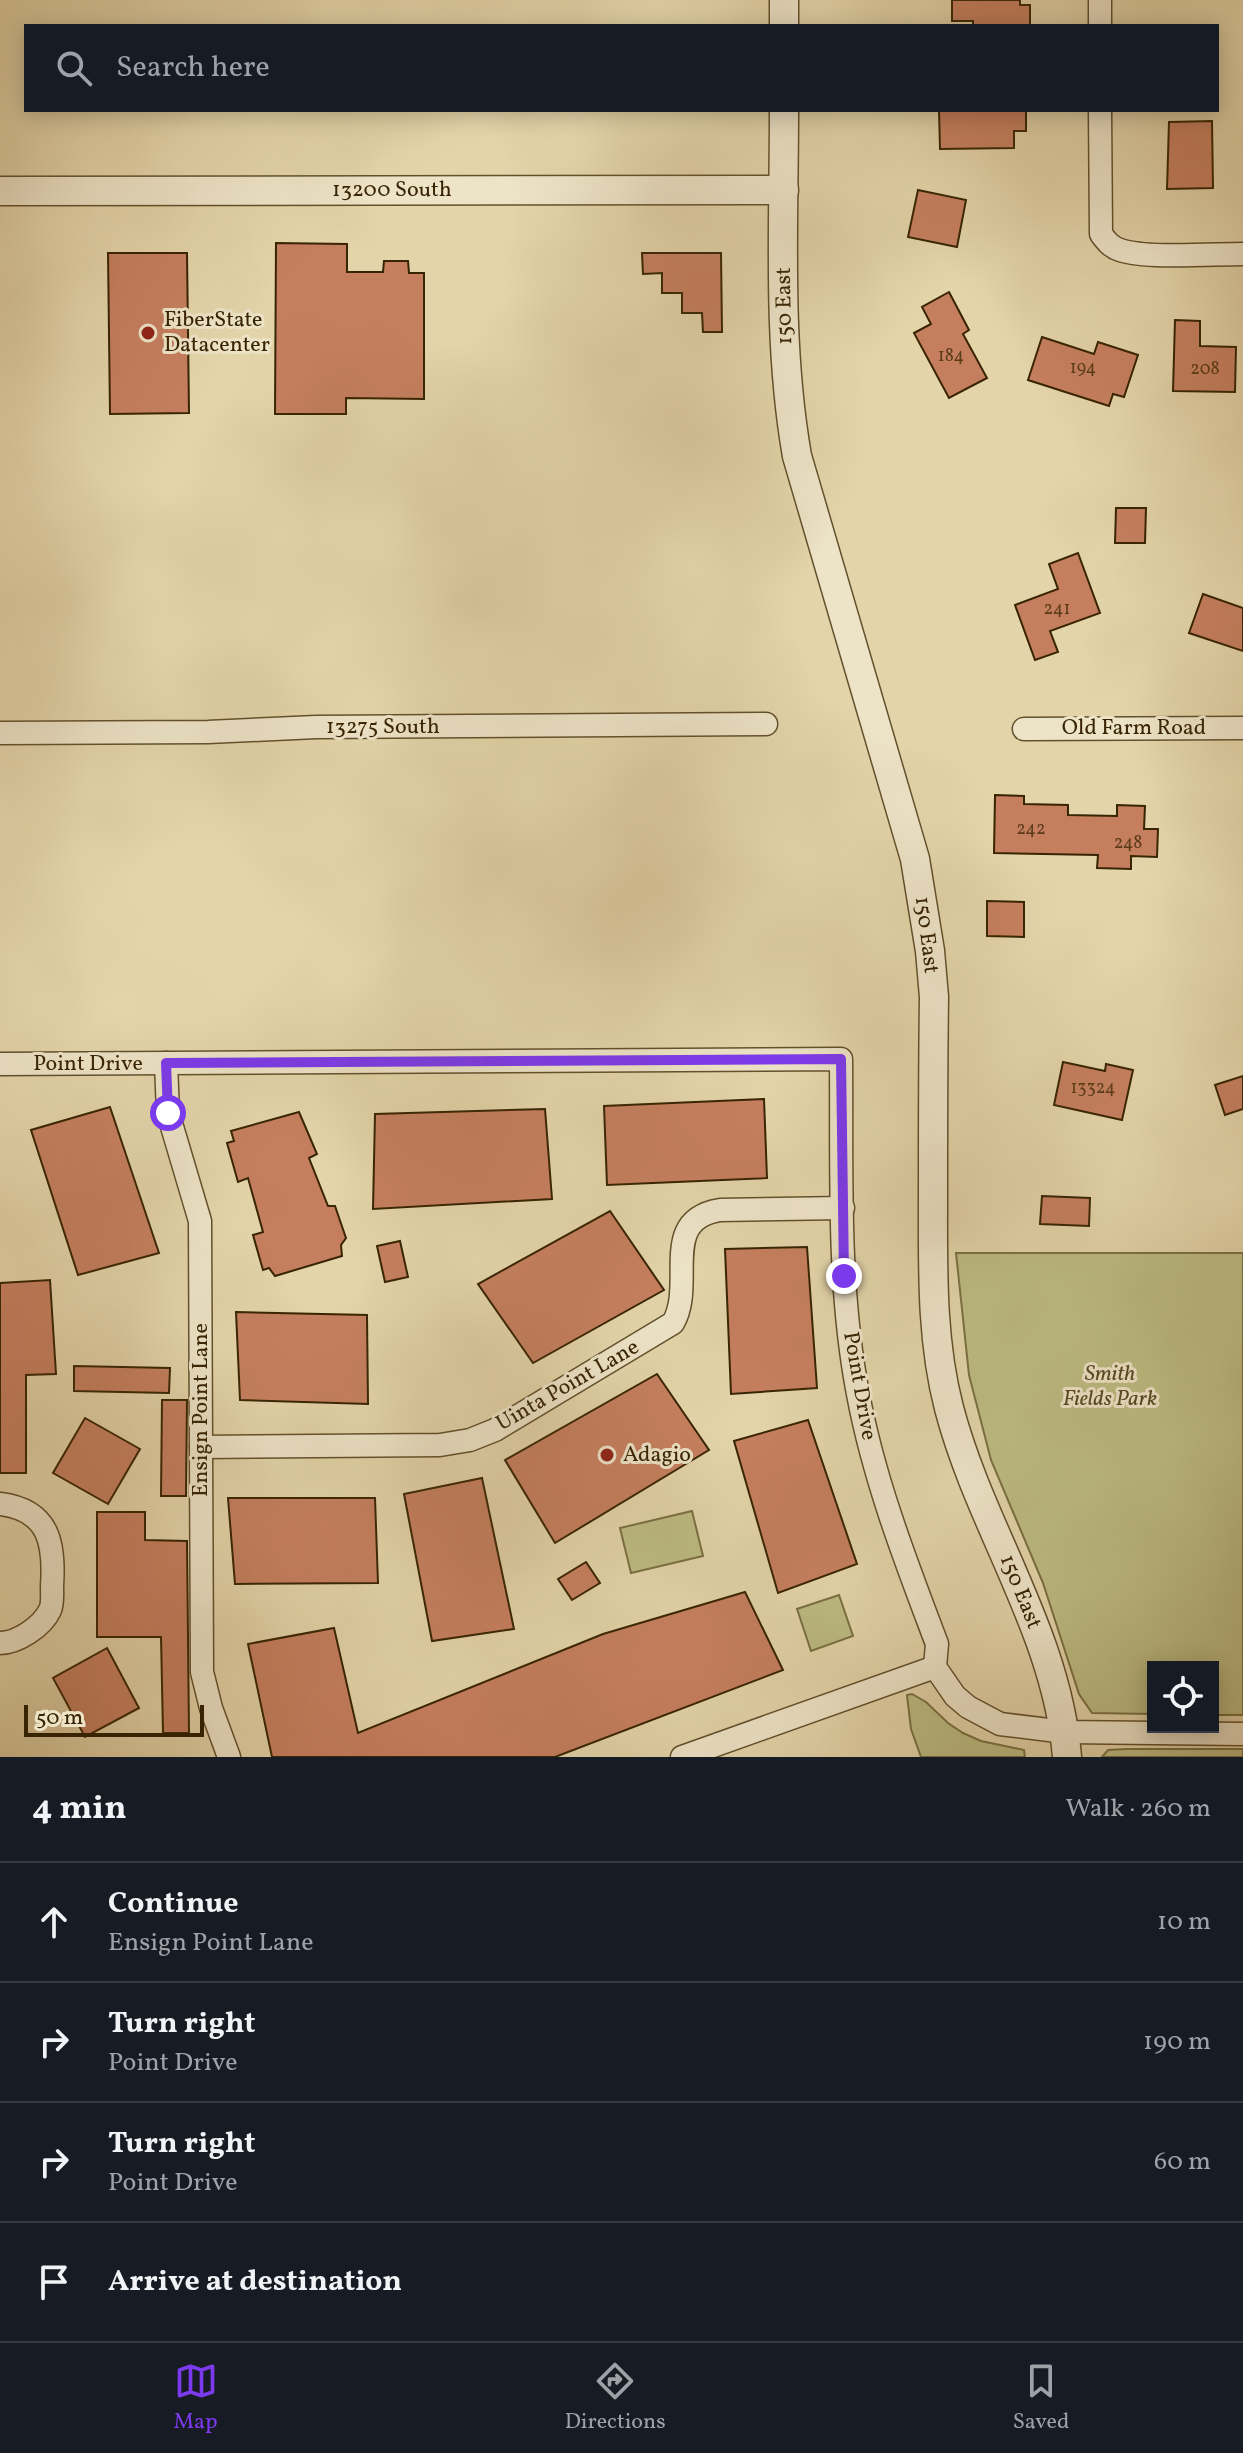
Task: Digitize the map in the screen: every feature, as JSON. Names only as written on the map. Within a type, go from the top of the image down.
[{"type":"street","points":[[784,0],[784,24]]},
{"type":"street","points":[[1100,0],[1100,24]]},
{"type":"street","name":"150 East","points":[[784,112],[786,370],[797,456],[915,859],[930,951],[934,997],[933,1295],[941,1365],[961,1449],[1039,1636],[1066,1744]]},
{"type":"street","points":[[1100,112],[1101,234],[1108,243],[1118,249],[1142,253],[1243,254]]},
{"type":"street","name":"13200 South","points":[[0,191],[784,190]]},
{"type":"street","name":"13275 South","points":[[0,733],[766,724]]},
{"type":"street","name":"Old Farm Road","points":[[1024,729],[1243,728]]},
{"type":"street","name":"Point Drive","points":[[0,1064],[841,1059],[848,1334],[857,1393],[873,1462],[937,1644],[935,1667]]},
{"type":"street","name":"Ensign Point Lane","points":[[166,1063],[168,1113],[200,1221],[202,1672],[229,1757]]},
{"type":"street","name":"Uinta Point Lane","points":[[201,1447],[440,1445],[470,1440],[495,1430],[673,1323],[682,1299],[683,1238],[687,1228],[701,1215],[720,1210],[843,1208]]},
{"type":"street","points":[[0,1504],[32,1513],[46,1528],[52,1550],[51,1610],[35,1627],[11,1643],[0,1643]]},
{"type":"street","points":[[682,1757],[935,1667],[955,1696],[984,1717],[1066,1744],[1243,1734]]},
{"type":"green space","name":"Smith Fields Park","points":[[956,1253],[1243,1253],[1243,1715],[1219,1715],[1219,1661],[1147,1661],[1147,1714],[1092,1713],[1079,1694],[1043,1583],[991,1460],[969,1375]]},
{"type":"green space","points":[[692,1511],[703,1556],[631,1573],[620,1528]]},
{"type":"green space","points":[[839,1595],[853,1636],[811,1651],[797,1609]]},
{"type":"green space","points":[[912,1694],[963,1733],[981,1741],[1024,1750],[1025,1757],[921,1757],[911,1729],[907,1695]]},
{"type":"green space","points":[[1243,1749],[1243,1757],[1102,1757],[1108,1750]]},
{"type":"building","points":[[952,0],[1020,0],[1020,5],[1030,5],[1030,24],[952,21]]},
{"type":"building","points":[[939,112],[1026,112],[1026,131],[1014,131],[1014,148],[940,149]]},
{"type":"building","points":[[1212,121],[1213,188],[1167,189],[1169,122]]},
{"type":"building","points":[[918,190],[966,200],[957,247],[908,237]]},
{"type":"building","points":[[276,243],[347,244],[347,272],[383,272],[384,261],[408,261],[409,273],[424,273],[424,399],[346,398],[346,414],[275,414]]},
{"type":"building","name":"FiberState Datacenter","points":[[108,253],[187,253],[189,413],[110,414]]},
{"type":"building","points":[[642,253],[721,253],[722,332],[703,332],[702,313],[682,313],[682,293],[662,293],[662,273],[643,274]]},
{"type":"building","points":[[949,292],[969,330],[963,334],[987,378],[949,398],[914,333],[931,324],[922,307]]},
{"type":"building","points":[[1175,320],[1200,321],[1200,346],[1236,347],[1235,392],[1173,391]]},
{"type":"building","points":[[1042,337],[1094,354],[1098,342],[1138,355],[1124,397],[1113,394],[1109,406],[1028,380]]},
{"type":"building","points":[[1116,508],[1146,508],[1145,543],[1115,543]]},
{"type":"building","points":[[1078,553],[1100,613],[1050,631],[1058,652],[1035,660],[1015,605],[1058,589],[1049,564]]},
{"type":"building","points":[[1203,594],[1243,608],[1243,651],[1189,633]]},
{"type":"building","points":[[995,795],[1024,796],[1024,804],[1068,805],[1068,815],[1117,816],[1117,805],[1145,806],[1144,829],[1158,829],[1157,857],[1131,856],[1131,869],[1097,868],[1098,855],[994,853]]},
{"type":"building","points":[[987,901],[1024,902],[1024,937],[987,936]]},
{"type":"building","points":[[1063,1062],[1105,1071],[1106,1064],[1133,1070],[1122,1120],[1054,1105]]},
{"type":"building","points":[[1243,1076],[1243,1109],[1225,1115],[1215,1085]]},
{"type":"building","points":[[764,1099],[767,1178],[607,1185],[604,1106]]},
{"type":"building","points":[[110,1107],[159,1253],[78,1275],[31,1130]]},
{"type":"building","points":[[545,1109],[552,1199],[373,1209],[375,1114]]},
{"type":"building","points":[[299,1112],[317,1154],[309,1158],[328,1206],[335,1206],[346,1238],[341,1245],[342,1256],[275,1276],[269,1268],[263,1270],[253,1235],[263,1232],[248,1178],[238,1182],[227,1143],[234,1141],[231,1131]]},
{"type":"building","points":[[1042,1196],[1090,1198],[1089,1226],[1040,1224]]},
{"type":"building","points":[[610,1211],[664,1290],[533,1363],[478,1284]]},
{"type":"building","points":[[400,1241],[408,1277],[385,1282],[377,1246]]},
{"type":"building","name":"Adagio","points":[[807,1247],[817,1388],[731,1394],[725,1249]]},
{"type":"building","points":[[50,1280],[56,1374],[26,1375],[26,1473],[0,1473],[0,1283]]},
{"type":"building","points":[[236,1312],[367,1315],[368,1404],[240,1400]]},
{"type":"building","points":[[74,1366],[170,1368],[169,1393],[74,1391]]},
{"type":"building","name":"Adagio","points":[[657,1374],[709,1450],[555,1543],[505,1460]]},
{"type":"building","points":[[162,1400],[187,1400],[186,1496],[161,1496]]},
{"type":"building","points":[[85,1418],[140,1449],[108,1504],[53,1473]]},
{"type":"building","name":"Adagio","points":[[808,1420],[857,1564],[778,1593],[734,1441]]},
{"type":"building","points":[[482,1478],[514,1629],[432,1641],[404,1494]]},
{"type":"building","points":[[228,1498],[375,1498],[378,1583],[235,1584]]},
{"type":"building","points":[[97,1512],[145,1512],[145,1540],[187,1541],[189,1733],[163,1733],[161,1637],[97,1637]]},
{"type":"building","points":[[586,1562],[600,1583],[572,1600],[558,1579]]},
{"type":"building","points":[[745,1592],[783,1670],[555,1757],[272,1757],[248,1644],[334,1628],[358,1733],[603,1634]]},
{"type":"building","points":[[107,1648],[139,1708],[85,1737],[53,1678]]},
{"type":"place","name":"FiberState Datacenter","points":[[148,333]]},
{"type":"place","name":"Adagio","points":[[607,1455]]},
{"type":"route","points":[[168,1113],[166,1063],[841,1059],[844,1276]]}]
